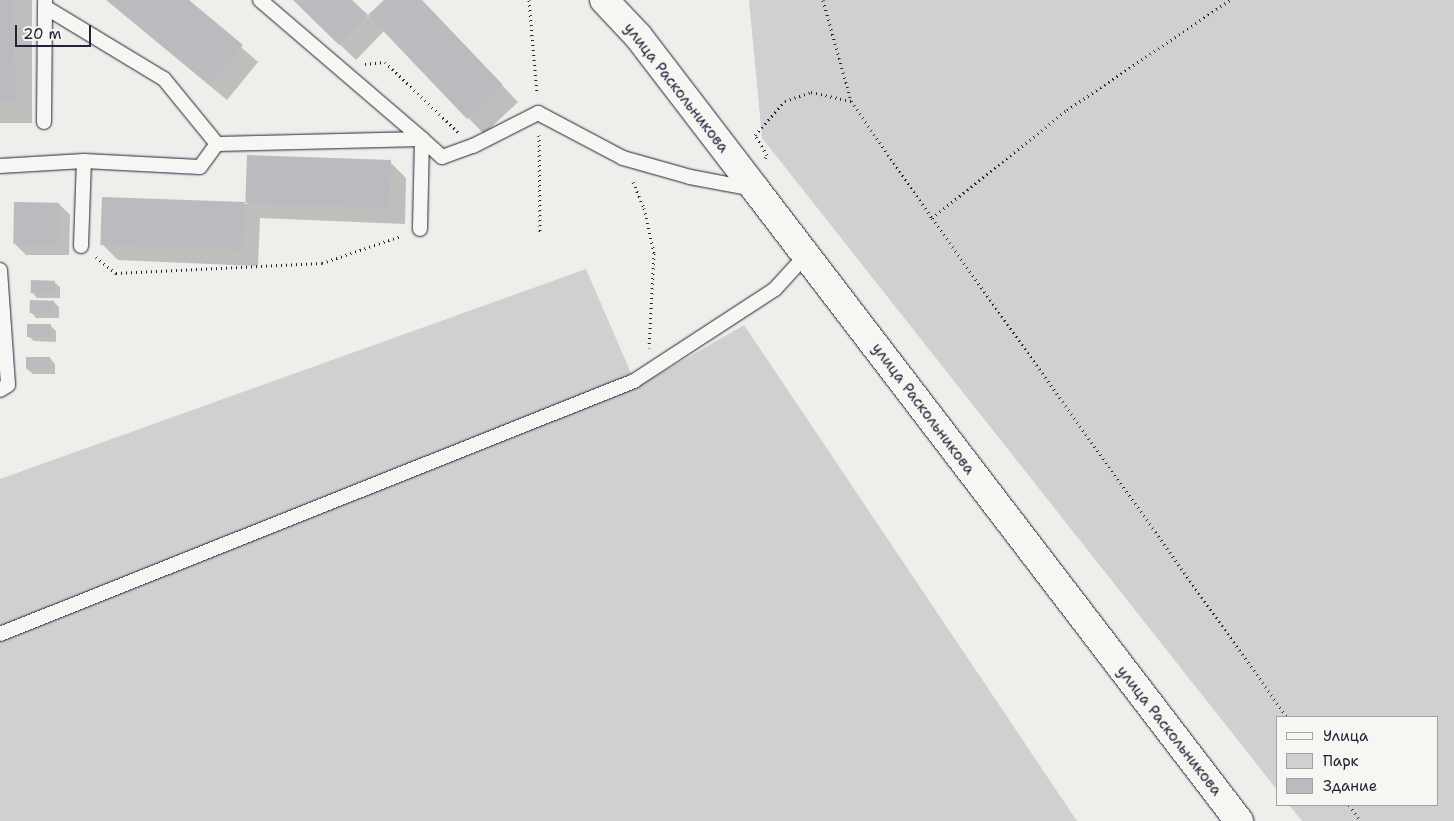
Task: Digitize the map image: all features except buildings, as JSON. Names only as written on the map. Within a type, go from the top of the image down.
[{"type":"main road","name":"улица Раскольникова","points":[[604,0],[638,36],[1238,821]]},
{"type":"lane","points":[[260,0],[442,157],[473,146],[538,113],[623,158],[690,177],[751,183]]},
{"type":"lane","points":[[44,122],[45,3]]},
{"type":"lane","points":[[45,3],[164,78],[217,144]]},
{"type":"lane","points":[[217,144],[422,139]]},
{"type":"lane","points":[[420,229],[422,139]]},
{"type":"lane","points":[[0,166],[84,161],[200,167],[217,144]]},
{"type":"lane","points":[[81,246],[84,161]]},
{"type":"lane","points":[[0,634],[625,385],[650,371],[775,289],[806,255]]},
{"type":"lane","points":[[0,270],[8,385],[0,390]]},
{"type":"path","points":[[823,0],[851,101],[1286,716]]},
{"type":"path","points":[[932,218],[1067,110],[1230,0]]},
{"type":"path","points":[[339,68],[384,62],[473,146]]},
{"type":"path","points":[[751,183],[767,155],[756,135],[785,102],[811,92],[851,101]]},
{"type":"path","points":[[623,158],[644,208],[654,253],[650,371]]},
{"type":"path","points":[[81,246],[116,274],[193,272],[322,263],[420,229]]},
{"type":"path","points":[[1350,806],[1360,821]]},
{"type":"green space","points":[[749,0],[1454,0],[1454,821],[1302,821],[1290,806],[1439,806],[1439,716],[1276,716],[1276,788],[762,138]]},
{"type":"green space","points":[[586,269],[637,387],[744,325],[1077,821],[0,821],[0,479]]}]
